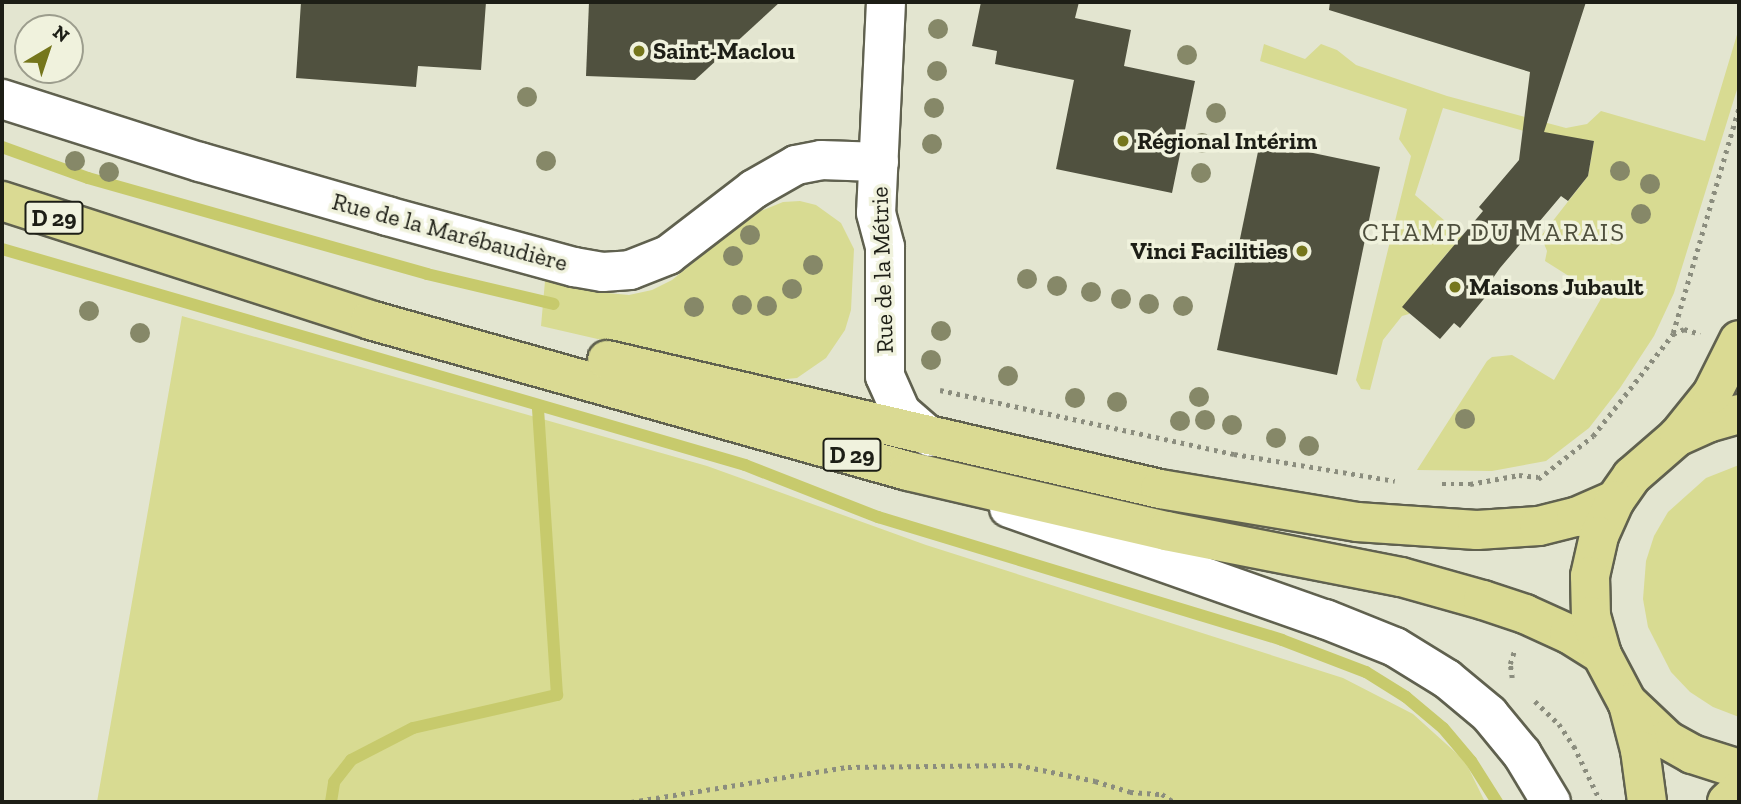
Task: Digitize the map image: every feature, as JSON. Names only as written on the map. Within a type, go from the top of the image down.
[{"type":"main road","name":"D 29","points":[[2,201],[370,320],[908,471],[1166,531],[1401,577],[1525,614],[1569,634],[1601,655]]},
{"type":"main road","name":"D 29","points":[[106,234],[930,438],[1173,491],[1276,510],[1418,528],[1477,530],[1539,526],[1576,517],[1615,500]]},
{"type":"main road","points":[[1647,802],[1640,750],[1628,702],[1601,655],[1591,616],[1590,576],[1599,537],[1615,500],[1632,475],[1677,437],[1713,394],[1739,340]]},
{"type":"main road","points":[[1677,437],[1708,423],[1739,414]]},
{"type":"main road","points":[[1628,702],[1668,740],[1705,759],[1739,769]]},
{"type":"main road","points":[[1727,802],[1739,791]]},
{"type":"street","name":"Rue de la Métrie","points":[[886,2],[876,214],[885,247],[885,376],[901,412],[930,438]]},
{"type":"street","name":"Rue de la Marébaudière","points":[[2,99],[200,162],[574,267],[603,272],[630,270],[668,255],[754,189],[796,165],[821,160],[879,162]]},
{"type":"street","points":[[908,471],[1325,619],[1395,647],[1447,679],[1489,714],[1522,754],[1551,802]]},
{"type":"path","points":[[1673,334],[1739,107]]},
{"type":"path","points":[[931,388],[1234,454],[1398,482]]},
{"type":"path","points":[[1435,484],[1470,484],[1518,475],[1538,477]]},
{"type":"path","points":[[631,802],[848,767],[1017,765],[1095,781],[1130,792],[1162,794],[1174,802]]},
{"type":"green space","points":[[1739,28],[1739,83],[1674,293],[1654,336],[1620,388],[1589,428],[1546,461],[1492,471],[1417,470],[1487,361],[1492,357],[1512,355],[1554,380],[1602,297],[1545,261],[1547,251],[1541,236],[1588,176],[1594,141],[1524,131],[1443,108],[1415,195],[1467,240],[1448,252],[1416,291],[1423,297],[1409,314],[1402,316],[1383,340],[1370,390],[1361,389],[1356,380],[1411,156],[1399,139],[1407,109],[1260,61],[1264,44],[1305,59],[1321,44],[1337,50],[1356,65],[1447,96],[1566,128],[1587,124],[1601,111],[1705,141]]},
{"type":"green space","points":[[800,201],[816,205],[841,223],[854,249],[851,310],[845,330],[826,358],[797,378],[776,380],[541,326],[545,281],[596,292],[629,295],[652,290],[672,280],[753,214],[783,202]]},
{"type":"green space","points":[[182,316],[707,466],[926,545],[1343,678],[1413,714],[1465,761],[1485,802],[97,802]]},
{"type":"green space","points":[[1739,465],[1739,717],[1713,707],[1690,692],[1671,672],[1648,627],[1643,599],[1646,561],[1654,536],[1668,512],[1706,478]]},
{"type":"building","points":[[301,2],[486,2],[481,70],[418,66],[416,87],[296,78]]},
{"type":"building","points":[[589,2],[780,2],[695,80],[586,76]]},
{"type":"building","points":[[981,2],[1079,2],[1075,18],[1131,30],[1124,66],[1195,81],[1172,193],[1056,169],[1074,80],[995,64],[997,51],[972,46]]},
{"type":"building","points":[[1330,2],[1586,2],[1544,132],[1594,141],[1588,176],[1568,201],[1561,196],[1500,268],[1488,285],[1492,289],[1460,328],[1454,323],[1440,339],[1402,307],[1483,211],[1479,207],[1519,160],[1530,72],[1329,10]]},
{"type":"building","points":[[1260,142],[1380,167],[1337,375],[1217,350]]},
{"type":"waterway","points":[[2,147],[88,178],[427,274],[554,304]]},
{"type":"waterway","points":[[2,249],[745,465],[878,517],[1282,640],[1366,672],[1406,697],[1443,728],[1471,761],[1497,802]]},
{"type":"waterway","points":[[331,802],[334,782],[351,760],[413,728],[557,695],[538,406]]},
{"type":"place","name":"Saint-Maclou","points":[[639,51]]},
{"type":"place","name":"Régional Intérim","points":[[1123,141]]},
{"type":"place","name":"Vinci Facilities","points":[[1302,251]]},
{"type":"place","name":"Maisons Jubault","points":[[1455,287]]},
{"type":"district","name":"CHAMP DU MARAIS","points":[[1494,233]]}]
